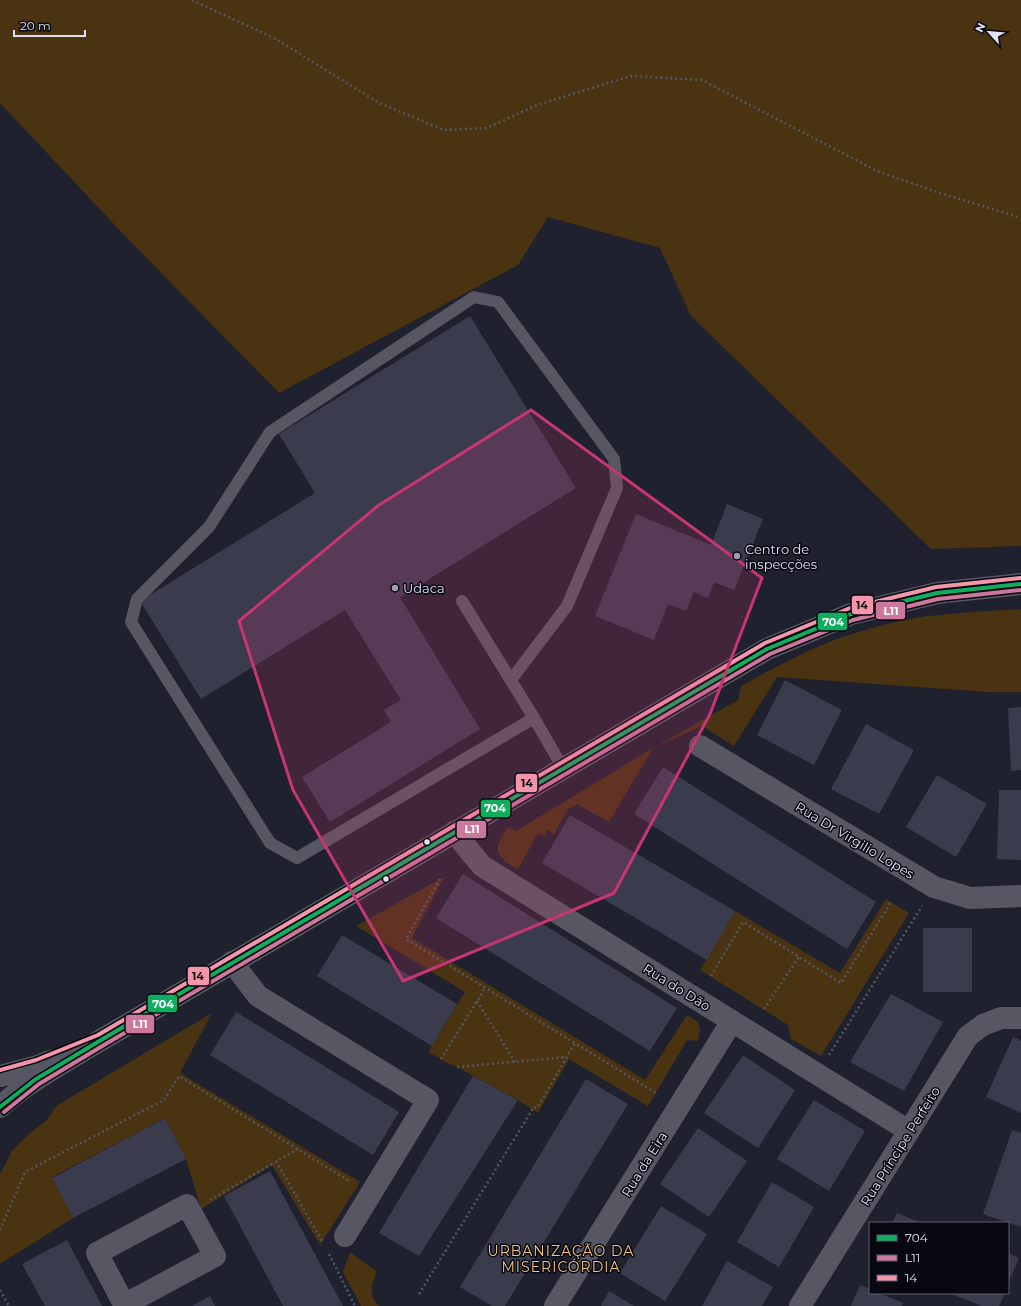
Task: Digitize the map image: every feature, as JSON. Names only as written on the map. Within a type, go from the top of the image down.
[{"type":"street","points":[[0,1107],[28,1085],[101,1040],[767,649],[851,614],[937,593],[1021,584]]},
{"type":"street","name":"Rua Dr Virgilio Lopes","points":[[700,746],[934,887],[970,898],[1021,896]]},
{"type":"street","name":"Rua do Dão","points":[[454,832],[482,866],[909,1131]]},
{"type":"street","points":[[232,962],[258,996],[428,1100],[345,1236]]},
{"type":"street","name":"Rua Príncipe Perfeito","points":[[800,1306],[968,1036],[983,1025],[1001,1018],[1021,1018]]},
{"type":"street","name":"Rua da Eira","points":[[555,1306],[732,1021]]},
{"type":"street","points":[[0,1076],[38,1066],[101,1040]]},
{"type":"street","points":[[187,1205],[215,1256],[124,1305],[97,1253],[187,1205]]},
{"type":"lane","points":[[511,680],[567,606],[617,488],[614,459],[498,302],[474,297],[270,432],[209,526],[137,599],[131,622],[270,843],[298,858],[534,718]]},
{"type":"lane","points":[[462,601],[563,768]]},
{"type":"path","points":[[192,0],[276,39],[379,103],[444,130],[487,128],[537,105],[631,76],[702,80],[877,171],[931,190],[1021,218]]},
{"type":"path","points":[[440,879],[406,939],[656,1093]]},
{"type":"path","points":[[817,1074],[934,887]]},
{"type":"path","points":[[711,976],[743,922],[841,983],[891,902]]},
{"type":"path","points":[[764,1009],[799,957]]},
{"type":"path","points":[[441,1059],[485,988]]},
{"type":"path","points":[[477,1001],[515,1062]]},
{"type":"path","points":[[419,1294],[534,1107],[538,1108],[575,1043]]},
{"type":"path","points":[[457,1067],[567,1057]]},
{"type":"path","points":[[0,1230],[25,1172],[164,1100],[179,1076],[358,1186]]},
{"type":"path","points":[[191,1211],[298,1149]]},
{"type":"path","points":[[276,1161],[322,1242]]},
{"type":"path","points":[[325,1248],[355,1306]]},
{"type":"path","points":[[0,1290],[9,1306]]},
{"type":"highlighted area","points":[[531,410],[762,578],[710,714],[614,893],[403,981],[293,790],[239,621],[379,505]]},
{"type":"shaded area","points":[[0,0],[1021,0],[1021,546],[931,549],[691,316],[660,248],[548,217],[518,265],[279,393],[127,238],[0,103]]},
{"type":"shaded area","points":[[1021,609],[1021,692],[988,692],[777,677],[734,746],[702,726],[653,748],[738,700],[741,686],[797,656],[840,638],[882,625],[920,617]]},
{"type":"shaded area","points":[[653,748],[609,822],[577,804],[568,809],[554,834],[547,830],[544,836],[538,833],[518,869],[504,860],[498,852],[500,841],[508,827],[516,831]]},
{"type":"shaded area","points":[[444,877],[412,938],[645,1080],[687,1015],[698,1022],[700,1030],[698,1041],[687,1040],[648,1106],[569,1059],[538,1113],[518,1100],[428,1052],[465,992],[356,926]]},
{"type":"shaded area","points":[[886,899],[909,913],[821,1056],[791,1039],[788,1025],[700,970],[735,911],[840,973]]},
{"type":"shaded area","points":[[212,1013],[180,1073],[360,1182],[320,1245],[272,1165],[201,1209],[186,1159],[165,1118],[52,1177],[73,1218],[0,1264],[0,1174],[12,1151],[30,1133],[47,1120],[56,1106]]},
{"type":"shaded area","points":[[350,1252],[377,1272],[372,1285],[372,1295],[376,1303],[380,1306],[361,1306],[343,1272]]},
{"type":"building","points":[[470,316],[576,488],[400,597],[480,729],[330,822],[302,777],[391,722],[384,710],[401,700],[345,610],[201,699],[140,601],[315,493],[279,434]]},
{"type":"building","points":[[727,504],[763,519],[734,590],[714,582],[708,598],[694,592],[686,611],[668,604],[654,640],[595,616],[636,514],[711,545]]},
{"type":"building","points":[[785,680],[842,710],[814,765],[757,735]]},
{"type":"building","points":[[1021,707],[1021,770],[1011,771],[1008,708]]},
{"type":"building","points":[[866,724],[914,750],[879,814],[831,789]]},
{"type":"building","points":[[663,767],[876,902],[847,949],[634,814]]},
{"type":"building","points":[[937,775],[987,804],[956,857],[906,827]]},
{"type":"building","points":[[999,790],[1021,790],[1021,860],[997,859]]},
{"type":"building","points":[[570,815],[735,911],[707,960],[542,863]]},
{"type":"building","points":[[463,874],[677,1008],[650,1051],[436,918]]},
{"type":"building","points":[[923,928],[972,928],[972,992],[923,992]]},
{"type":"building","points":[[342,935],[457,1004],[432,1046],[317,976]]},
{"type":"building","points":[[891,994],[943,1022],[904,1091],[850,1062]]},
{"type":"building","points":[[236,1012],[399,1112],[373,1155],[210,1055]]},
{"type":"building","points":[[1013,1037],[1021,1041],[1021,1113],[986,1097]]},
{"type":"building","points":[[743,1055],[795,1090],[758,1148],[704,1113]]},
{"type":"building","points":[[473,1076],[518,1100],[419,1256],[379,1233]]},
{"type":"building","points":[[586,1079],[628,1104],[505,1306],[492,1306],[460,1287]]},
{"type":"building","points":[[814,1100],[865,1131],[829,1191],[777,1159]]},
{"type":"building","points":[[165,1118],[186,1159],[73,1218],[52,1178]]},
{"type":"building","points":[[698,1128],[747,1161],[709,1217],[660,1184]]},
{"type":"building","points":[[1012,1130],[1021,1133],[1021,1227],[983,1214]]},
{"type":"building","points":[[270,1171],[343,1306],[283,1306],[224,1196]]},
{"type":"building","points":[[772,1182],[814,1207],[779,1267],[737,1242]]},
{"type":"building","points":[[661,1206],[707,1234],[665,1301],[620,1273]]},
{"type":"building","points":[[897,1213],[919,1222],[892,1222]]},
{"type":"building","points":[[67,1240],[102,1306],[45,1306],[22,1264]]},
{"type":"building","points":[[1009,1253],[1019,1258],[1009,1282]]},
{"type":"building","points":[[727,1261],[773,1287],[762,1306],[702,1306]]},
{"type":"building","points":[[860,1285],[869,1289],[869,1294],[881,1294],[903,1303],[902,1306],[851,1306]]},
{"type":"building","points":[[609,1291],[634,1306],[601,1306]]},
{"type":"building","points":[[952,1294],[1005,1294],[999,1306],[982,1306]]},
{"type":"building","points":[[210,1296],[215,1306],[192,1306]]},
{"type":"transit line","name":"14","points":[[0,1070],[36,1060],[98,1035],[765,643],[850,608],[936,587],[1020,578]]},
{"type":"transit line","name":"704","points":[[0,1107],[36,1079],[101,1040],[767,649],[851,614],[937,593],[1021,584]]},
{"type":"transit line","name":"L11","points":[[4,1112],[39,1084],[104,1045],[770,654],[853,620],[938,599],[1021,590]]},
{"type":"place","name":"Centro de inspecções","points":[[737,556]]},
{"type":"place","name":"Udaca","points":[[395,588]]},
{"type":"district","name":"URBANIZAÇÃO DA MISERICÓRDIA","points":[[561,1260]]}]
